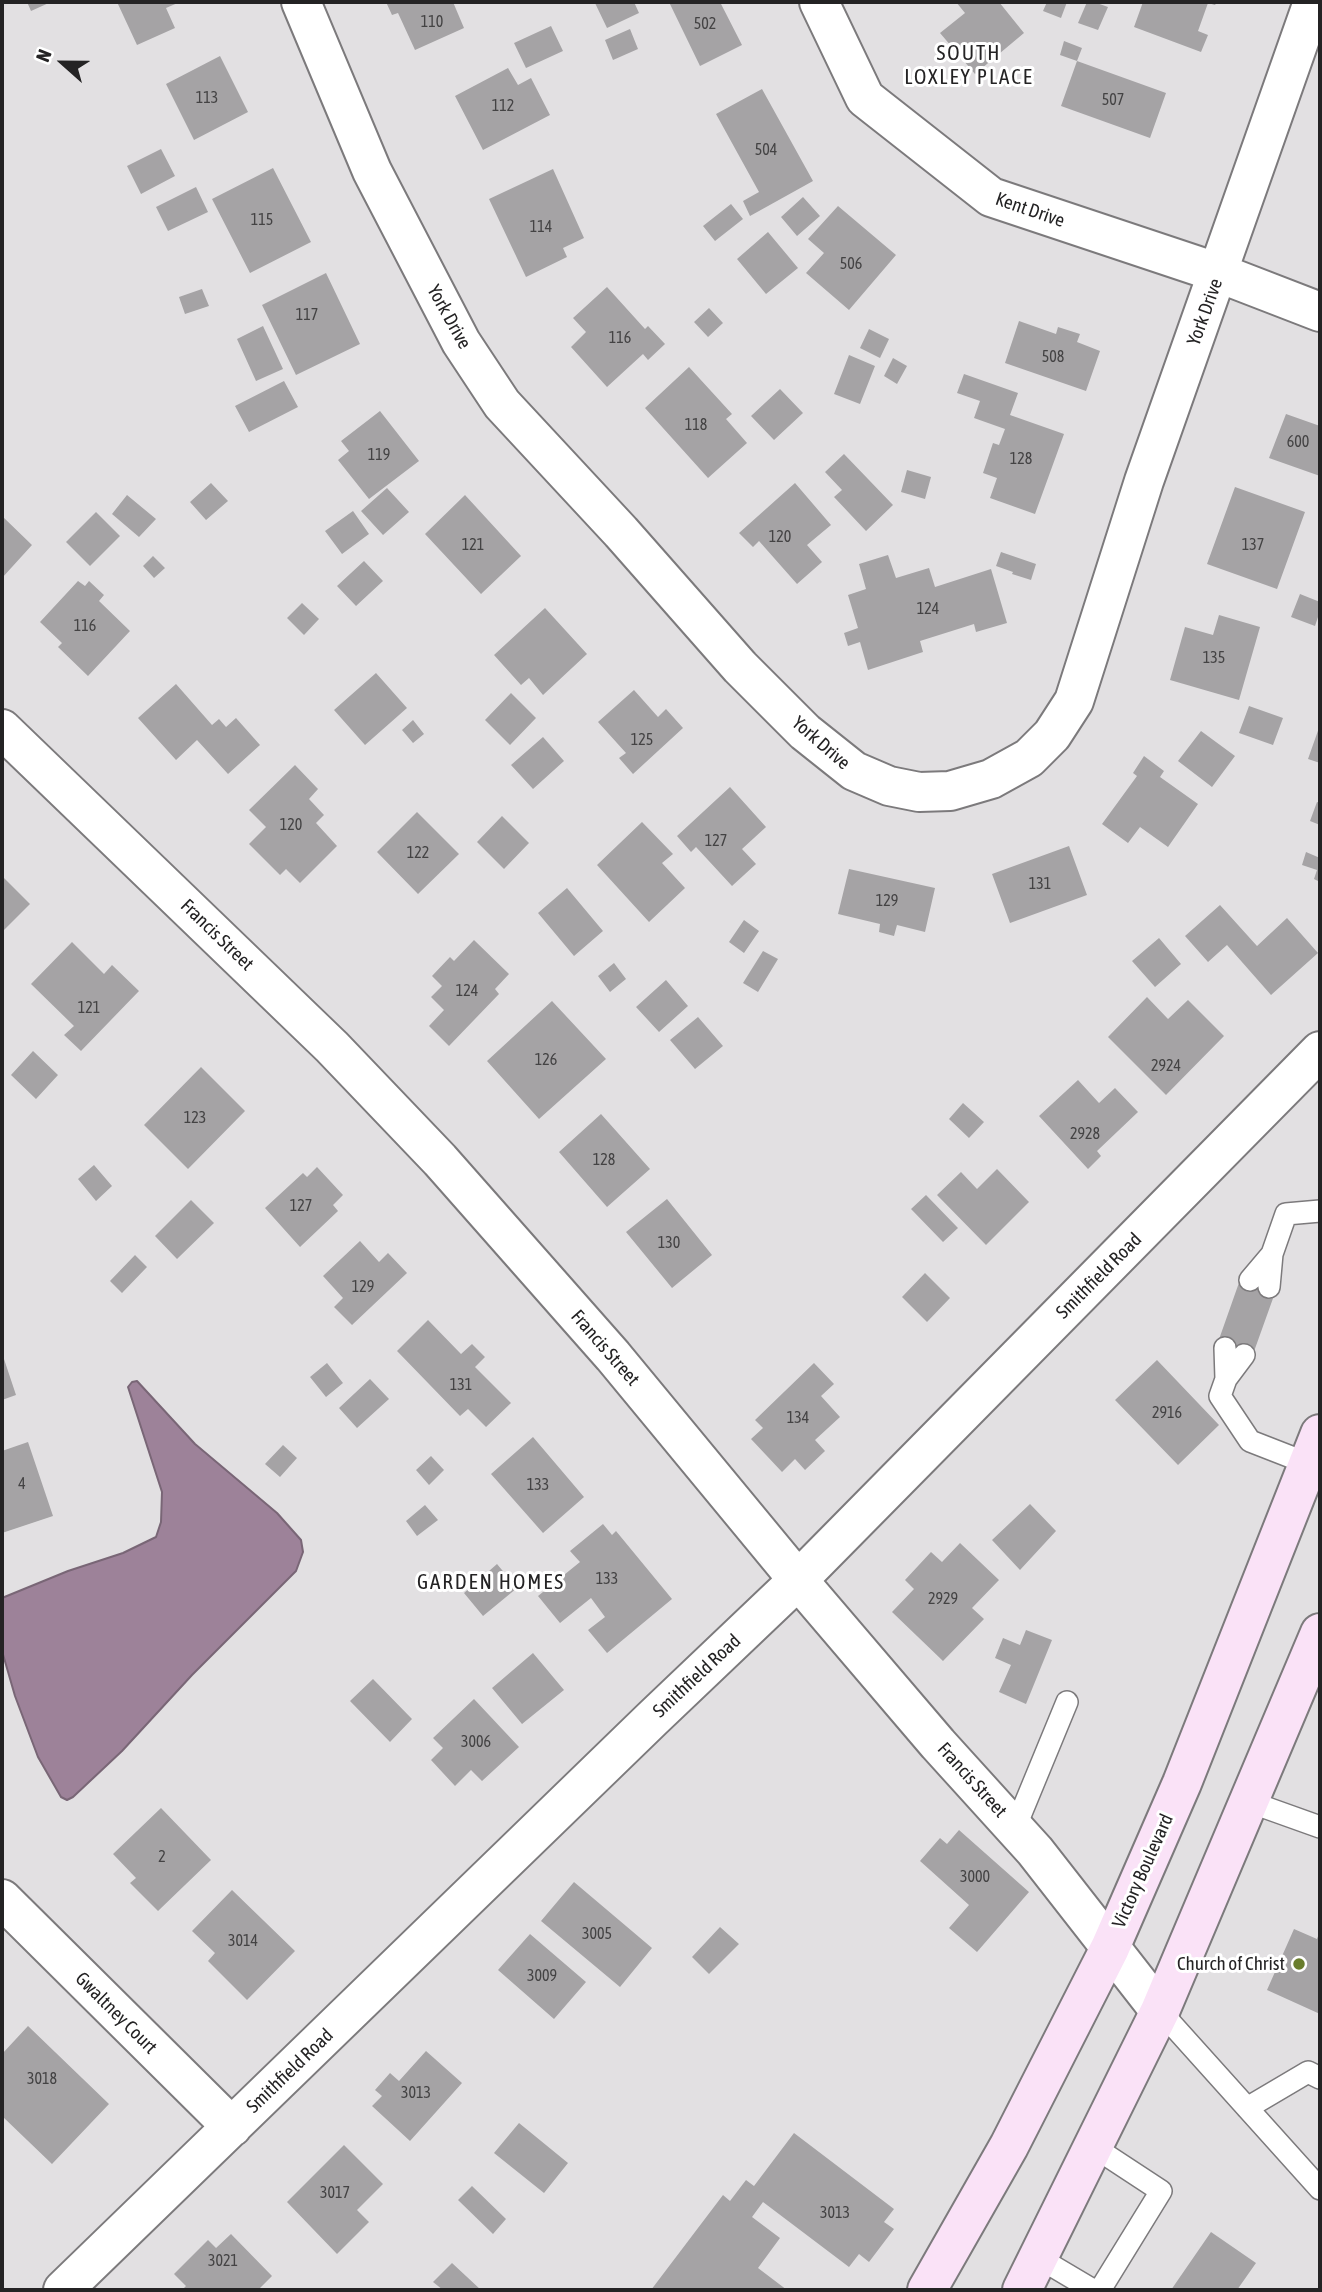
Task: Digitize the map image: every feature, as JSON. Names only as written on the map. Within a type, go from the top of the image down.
[{"type":"main road","name":"Victory Boulevard","points":[[928,2290],[1009,2146],[1110,1948],[1182,1783],[1314,1449]]},
{"type":"main road","points":[[1031,2274],[1160,2011],[1320,1633]]},
{"type":"street","name":"York Drive","points":[[301,2],[372,172],[461,342],[502,404],[621,532],[740,667],[805,732],[854,771],[889,786],[919,792],[950,791],[991,779],[1029,758],[1052,735],[1074,701],[1144,481],[1313,2]]},
{"type":"street","name":"Kent Drive","points":[[819,2],[865,98],[991,197],[1219,273],[1320,312]]},
{"type":"street","name":"Francis Street","points":[[2,729],[332,1047],[440,1160],[613,1356],[938,1744],[1035,1851],[1160,2011]]},
{"type":"street","name":"Smithfield Road","points":[[63,2290],[798,1580],[1320,1051]]},
{"type":"street","name":"Gwaltney Court","points":[[2,1899],[232,2127]]},
{"type":"lane","points":[[1259,1283],[1286,1214],[1320,1211]]},
{"type":"lane","points":[[1235,1351],[1220,1396],[1250,1441],[1314,1449]]},
{"type":"lane","points":[[1015,1828],[1067,1702]]},
{"type":"lane","points":[[1250,1802],[1320,1827]]},
{"type":"lane","points":[[1160,2011],[1320,2189]]},
{"type":"lane","points":[[1247,2108],[1308,2072],[1320,2078]]},
{"type":"lane","points":[[1094,2147],[1161,2191],[1100,2290]]},
{"type":"lane","points":[[1031,2274],[1093,2290]]},
{"type":"shaded area","points":[[137,1381],[195,1444],[277,1513],[301,1540],[303,1552],[296,1571],[192,1675],[122,1751],[67,1800],[61,1797],[38,1757],[15,1696],[2,1651],[2,1598],[68,1571],[123,1553],[156,1537],[161,1522],[162,1492],[128,1387]]},
{"type":"building","points":[[27,2],[51,2],[31,11]]},
{"type":"building","points":[[117,2],[180,2],[166,8],[175,28],[137,45]]},
{"type":"building","points":[[386,2],[453,2],[464,28],[415,50],[398,13],[392,15]]},
{"type":"building","points":[[634,2],[639,13],[607,28],[595,3]]},
{"type":"building","points":[[669,2],[720,2],[742,45],[700,66]]},
{"type":"building","points":[[956,2],[999,2],[1024,33],[975,74],[940,33],[965,13]]},
{"type":"building","points":[[1047,2],[1067,2],[1061,18],[1043,11]]},
{"type":"building","points":[[1087,2],[1108,7],[1098,30],[1078,23]]},
{"type":"building","points":[[1143,2],[1217,2],[1215,5],[1208,3],[1198,31],[1208,35],[1201,52],[1134,27]]},
{"type":"building","points":[[551,26],[563,51],[526,68],[514,43]]},
{"type":"building","points":[[630,29],[638,49],[613,60],[605,40]]},
{"type":"building","points":[[1064,41],[1082,48],[1077,61],[1060,55]]},
{"type":"building","points":[[220,56],[248,112],[194,140],[166,84]]},
{"type":"building","points":[[1077,61],[1166,93],[1150,138],[1061,106]]},
{"type":"building","points":[[508,68],[518,85],[531,78],[550,115],[483,150],[455,96]]},
{"type":"building","points":[[762,89],[813,181],[750,216],[743,201],[759,192],[716,114]]},
{"type":"building","points":[[161,149],[175,176],[141,194],[127,166]]},
{"type":"building","points":[[273,168],[311,242],[250,273],[212,199]]},
{"type":"building","points":[[553,169],[584,238],[563,248],[567,257],[526,277],[489,199]]},
{"type":"building","points":[[196,187],[208,212],[168,231],[156,207]]},
{"type":"building","points":[[803,197],[820,216],[797,236],[781,217]]},
{"type":"building","points":[[731,204],[743,219],[715,241],[703,226]]},
{"type":"building","points":[[838,206],[896,255],[849,310],[806,273],[824,253],[808,239]]},
{"type":"building","points":[[768,232],[798,268],[766,294],[737,259]]},
{"type":"building","points":[[326,273],[360,344],[296,375],[262,305]]},
{"type":"building","points":[[607,287],[645,329],[648,326],[665,344],[648,360],[643,354],[607,387],[571,347],[586,332],[573,318]]},
{"type":"building","points":[[202,289],[209,306],[185,314],[179,297]]},
{"type":"building","points":[[709,308],[723,323],[708,337],[694,322]]},
{"type":"building","points":[[1019,321],[1056,334],[1058,327],[1080,334],[1077,342],[1100,351],[1086,391],[1005,363]]},
{"type":"building","points":[[263,326],[283,369],[256,381],[237,339]]},
{"type":"building","points":[[869,329],[889,339],[880,358],[860,348]]},
{"type":"building","points":[[849,355],[875,366],[860,404],[834,394]]},
{"type":"building","points":[[893,358],[907,366],[897,384],[884,376]]},
{"type":"building","points":[[689,367],[732,414],[726,419],[747,443],[708,478],[645,408]]},
{"type":"building","points":[[964,374],[1018,393],[1010,415],[1064,434],[1035,514],[990,498],[997,478],[983,473],[993,443],[999,445],[1005,429],[974,418],[980,401],[957,393]]},
{"type":"building","points":[[284,381],[298,407],[249,432],[235,406]]},
{"type":"building","points":[[780,389],[803,413],[774,440],[751,416]]},
{"type":"building","points":[[380,411],[419,461],[369,499],[338,460],[349,451],[341,441]]},
{"type":"building","points":[[1286,414],[1320,426],[1320,476],[1269,458]]},
{"type":"building","points":[[844,454],[893,505],[866,531],[834,497],[842,490],[825,472]]},
{"type":"building","points":[[907,470],[931,477],[925,499],[901,492]]},
{"type":"building","points":[[211,483],[228,501],[206,520],[190,502]]},
{"type":"building","points":[[795,483],[831,525],[807,545],[822,562],[797,584],[759,541],[753,547],[739,533]]},
{"type":"building","points":[[1235,487],[1305,512],[1277,589],[1207,564]]},
{"type":"building","points":[[387,488],[409,512],[383,535],[361,511]]},
{"type":"building","points":[[127,495],[156,519],[139,537],[112,514]]},
{"type":"building","points":[[465,495],[521,556],[481,594],[425,534]]},
{"type":"building","points":[[353,511],[369,534],[342,554],[325,531]]},
{"type":"building","points":[[96,512],[120,536],[90,566],[66,542]]},
{"type":"building","points":[[2,516],[32,545],[2,578]]},
{"type":"building","points":[[1001,552],[1036,564],[1031,580],[996,566]]},
{"type":"building","points":[[888,555],[896,578],[929,568],[935,587],[991,569],[1007,623],[976,632],[974,624],[920,641],[923,652],[868,670],[860,642],[848,646],[844,633],[858,628],[848,595],[866,589],[859,564]]},
{"type":"building","points":[[153,556],[165,568],[154,578],[143,566]]},
{"type":"building","points":[[364,561],[383,581],[356,606],[337,586]]},
{"type":"building","points":[[78,581],[85,586],[89,581],[104,595],[99,601],[130,631],[88,676],[58,647],[62,643],[40,622]]},
{"type":"building","points":[[1300,594],[1320,602],[1315,626],[1291,617]]},
{"type":"building","points":[[302,603],[319,619],[304,635],[287,618]]},
{"type":"building","points":[[545,608],[587,654],[543,695],[529,678],[521,685],[494,655]]},
{"type":"building","points":[[1219,615],[1260,627],[1239,700],[1170,680],[1185,627],[1213,635]]},
{"type":"building","points":[[376,673],[407,708],[365,745],[334,710]]},
{"type":"building","points":[[176,684],[212,725],[219,719],[226,727],[236,718],[260,745],[228,774],[197,740],[176,760],[138,718]]},
{"type":"building","points":[[634,690],[658,717],[666,709],[683,728],[633,774],[619,758],[626,753],[598,722]]},
{"type":"building","points":[[511,693],[536,718],[510,745],[485,720]]},
{"type":"building","points":[[1249,706],[1283,718],[1273,745],[1239,733]]},
{"type":"building","points":[[413,720],[424,734],[413,743],[402,730]]},
{"type":"building","points":[[1320,725],[1320,763],[1308,759]]},
{"type":"building","points":[[1201,731],[1235,756],[1212,787],[1178,761]]},
{"type":"building","points":[[543,737],[564,761],[533,789],[511,765]]},
{"type":"building","points":[[1144,756],[1164,771],[1160,777],[1198,804],[1168,847],[1140,827],[1128,843],[1102,824],[1137,776],[1133,773]]},
{"type":"building","points":[[295,765],[318,789],[309,799],[324,815],[316,823],[337,846],[300,883],[286,869],[280,875],[249,844],[266,827],[249,810]]},
{"type":"building","points":[[730,787],[766,827],[742,849],[756,864],[732,886],[696,847],[691,852],[677,836]]},
{"type":"building","points":[[1317,802],[1320,803],[1320,825],[1310,821]]},
{"type":"building","points":[[417,812],[459,854],[418,894],[377,852]]},
{"type":"building","points":[[502,816],[529,843],[504,869],[477,842]]},
{"type":"building","points":[[642,822],[673,854],[662,863],[685,888],[649,922],[597,865]]},
{"type":"building","points":[[1069,846],[1087,895],[1010,923],[992,874]]},
{"type":"building","points":[[1306,852],[1320,858],[1320,882],[1314,879],[1317,870],[1302,865]]},
{"type":"building","points":[[849,869],[935,888],[925,932],[897,925],[894,936],[879,932],[880,924],[838,914]]},
{"type":"building","points":[[2,876],[30,904],[2,932]]},
{"type":"building","points":[[567,888],[603,931],[574,956],[538,913]]},
{"type":"building","points":[[1220,905],[1257,946],[1287,918],[1318,953],[1271,995],[1227,945],[1208,962],[1185,936]]},
{"type":"building","points":[[744,920],[759,931],[744,953],[729,942]]},
{"type":"building","points":[[1159,938],[1181,964],[1155,987],[1132,961]]},
{"type":"building","points":[[474,940],[509,974],[495,989],[499,994],[449,1046],[429,1026],[444,1010],[431,997],[442,986],[432,976],[450,957],[454,961]]},
{"type":"building","points":[[72,942],[104,974],[112,965],[139,991],[81,1051],[64,1035],[74,1026],[31,984]]},
{"type":"building","points":[[763,951],[778,959],[758,992],[743,983]]},
{"type":"building","points":[[614,963],[626,979],[610,992],[598,976]]},
{"type":"building","points":[[666,980],[688,1006],[659,1032],[636,1007]]},
{"type":"building","points":[[1147,997],[1168,1019],[1188,1000],[1224,1036],[1166,1095],[1108,1037]]},
{"type":"building","points":[[552,1001],[606,1059],[539,1119],[487,1061]]},
{"type":"building","points":[[698,1017],[723,1046],[695,1069],[670,1040]]},
{"type":"building","points":[[33,1051],[58,1075],[36,1099],[11,1075]]},
{"type":"building","points":[[201,1067],[245,1111],[188,1169],[144,1125]]},
{"type":"building","points":[[1078,1080],[1099,1103],[1115,1088],[1138,1112],[1097,1151],[1101,1156],[1088,1169],[1039,1116]]},
{"type":"building","points":[[963,1103],[984,1122],[969,1138],[949,1119]]},
{"type":"building","points":[[601,1114],[650,1169],[607,1207],[559,1152]]},
{"type":"building","points":[[94,1165],[112,1186],[96,1201],[78,1179]]},
{"type":"building","points":[[317,1167],[343,1195],[333,1205],[338,1211],[300,1247],[265,1208],[303,1173],[307,1177]]},
{"type":"building","points":[[997,1169],[1029,1202],[986,1245],[937,1195],[961,1172],[977,1189]]},
{"type":"building","points":[[926,1195],[958,1228],[943,1242],[911,1209]]},
{"type":"building","points":[[667,1199],[712,1255],[672,1288],[626,1232]]},
{"type":"building","points":[[191,1200],[214,1223],[177,1259],[155,1236]]},
{"type":"building","points":[[360,1241],[379,1262],[388,1253],[407,1273],[352,1325],[334,1307],[343,1298],[323,1276]]},
{"type":"building","points":[[135,1255],[147,1267],[122,1293],[110,1281]]},
{"type":"building","points":[[925,1273],[950,1298],[927,1322],[902,1297]]},
{"type":"building","points":[[1241,1277],[1276,1290],[1252,1357],[1217,1345]]},
{"type":"building","points":[[428,1320],[461,1354],[472,1344],[485,1357],[475,1367],[511,1403],[486,1427],[468,1409],[460,1416],[397,1351]]},
{"type":"building","points":[[2,1353],[16,1395],[2,1400]]},
{"type":"building","points":[[1157,1360],[1219,1425],[1178,1465],[1115,1400]]},
{"type":"building","points":[[327,1363],[343,1383],[326,1397],[310,1377]]},
{"type":"building","points":[[814,1363],[834,1384],[821,1396],[840,1417],[815,1440],[825,1451],[805,1470],[795,1459],[782,1472],[751,1439],[763,1428],[755,1420]]},
{"type":"building","points":[[370,1379],[389,1399],[357,1428],[339,1408]]},
{"type":"building","points":[[533,1437],[584,1497],[543,1533],[491,1474]]},
{"type":"building","points":[[28,1442],[53,1516],[2,1533],[2,1451]]},
{"type":"building","points":[[283,1445],[297,1458],[280,1477],[265,1464]]},
{"type":"building","points":[[431,1456],[444,1470],[429,1485],[416,1470]]},
{"type":"building","points":[[1030,1504],[1056,1531],[1020,1570],[992,1540]]},
{"type":"building","points":[[425,1505],[438,1520],[417,1536],[406,1521]]},
{"type":"building","points":[[603,1524],[612,1535],[616,1531],[672,1599],[607,1653],[588,1630],[605,1617],[591,1598],[560,1623],[538,1596],[580,1562],[570,1551]]},
{"type":"building","points":[[960,1543],[999,1580],[972,1608],[984,1619],[943,1661],[892,1612],[914,1589],[905,1580],[931,1552],[942,1562]]},
{"type":"building","points":[[497,1564],[517,1588],[483,1616],[464,1593]]},
{"type":"building","points":[[1026,1630],[1052,1640],[1026,1704],[999,1692],[1011,1665],[995,1658],[1003,1638],[1020,1645]]},
{"type":"building","points":[[533,1653],[564,1690],[522,1724],[492,1688]]},
{"type":"building","points":[[373,1679],[412,1719],[390,1742],[350,1701]]},
{"type":"building","points":[[474,1699],[519,1747],[482,1781],[471,1770],[455,1786],[431,1760],[443,1748],[433,1738]]},
{"type":"building","points":[[161,1808],[211,1860],[158,1911],[130,1883],[136,1878],[113,1854]]},
{"type":"building","points":[[959,1830],[1029,1892],[977,1952],[949,1928],[969,1905],[920,1861],[940,1838],[947,1844]]},
{"type":"building","points":[[574,1882],[652,1948],[620,1987],[541,1921]]},
{"type":"building","points":[[232,1890],[295,1951],[247,2000],[208,1961],[215,1953],[192,1931]]},
{"type":"building","points":[[720,1927],[739,1944],[709,1974],[692,1957]]},
{"type":"building","name":"Church of Christ","points":[[1294,1929],[1317,1939],[1320,1931],[1320,2014],[1267,1990]]},
{"type":"building","points":[[530,1934],[586,1982],[554,2019],[498,1970]]},
{"type":"building","points":[[28,2026],[109,2104],[52,2164],[2,2116],[2,2054]]},
{"type":"building","points":[[426,2051],[462,2083],[410,2141],[372,2106],[382,2096],[375,2090],[390,2073],[399,2081]]},
{"type":"building","points":[[519,2123],[568,2163],[544,2193],[494,2153]]},
{"type":"building","points":[[794,2133],[894,2209],[884,2222],[894,2229],[869,2262],[859,2254],[849,2267],[763,2202],[752,2217],[780,2238],[758,2268],[787,2290],[651,2290],[723,2195],[730,2201],[746,2180],[754,2186]]},
{"type":"building","points":[[344,2145],[383,2184],[357,2210],[369,2222],[337,2254],[287,2202]]},
{"type":"building","points":[[472,2186],[506,2219],[493,2234],[458,2200]]},
{"type":"building","points":[[1211,2232],[1256,2263],[1237,2290],[1171,2290]]},
{"type":"building","points":[[231,2234],[272,2276],[258,2290],[182,2290],[186,2286],[174,2274],[208,2240],[216,2248]]},
{"type":"building","points":[[452,2263],[481,2290],[443,2290],[433,2282]]},
{"type":"place","name":"Church of Christ","points":[[1299,1964]]},
{"type":"district","name":"SOUTH LOXLEY PLACE","points":[[969,65]]},
{"type":"district","name":"GARDEN HOMES","points":[[491,1582]]}]
